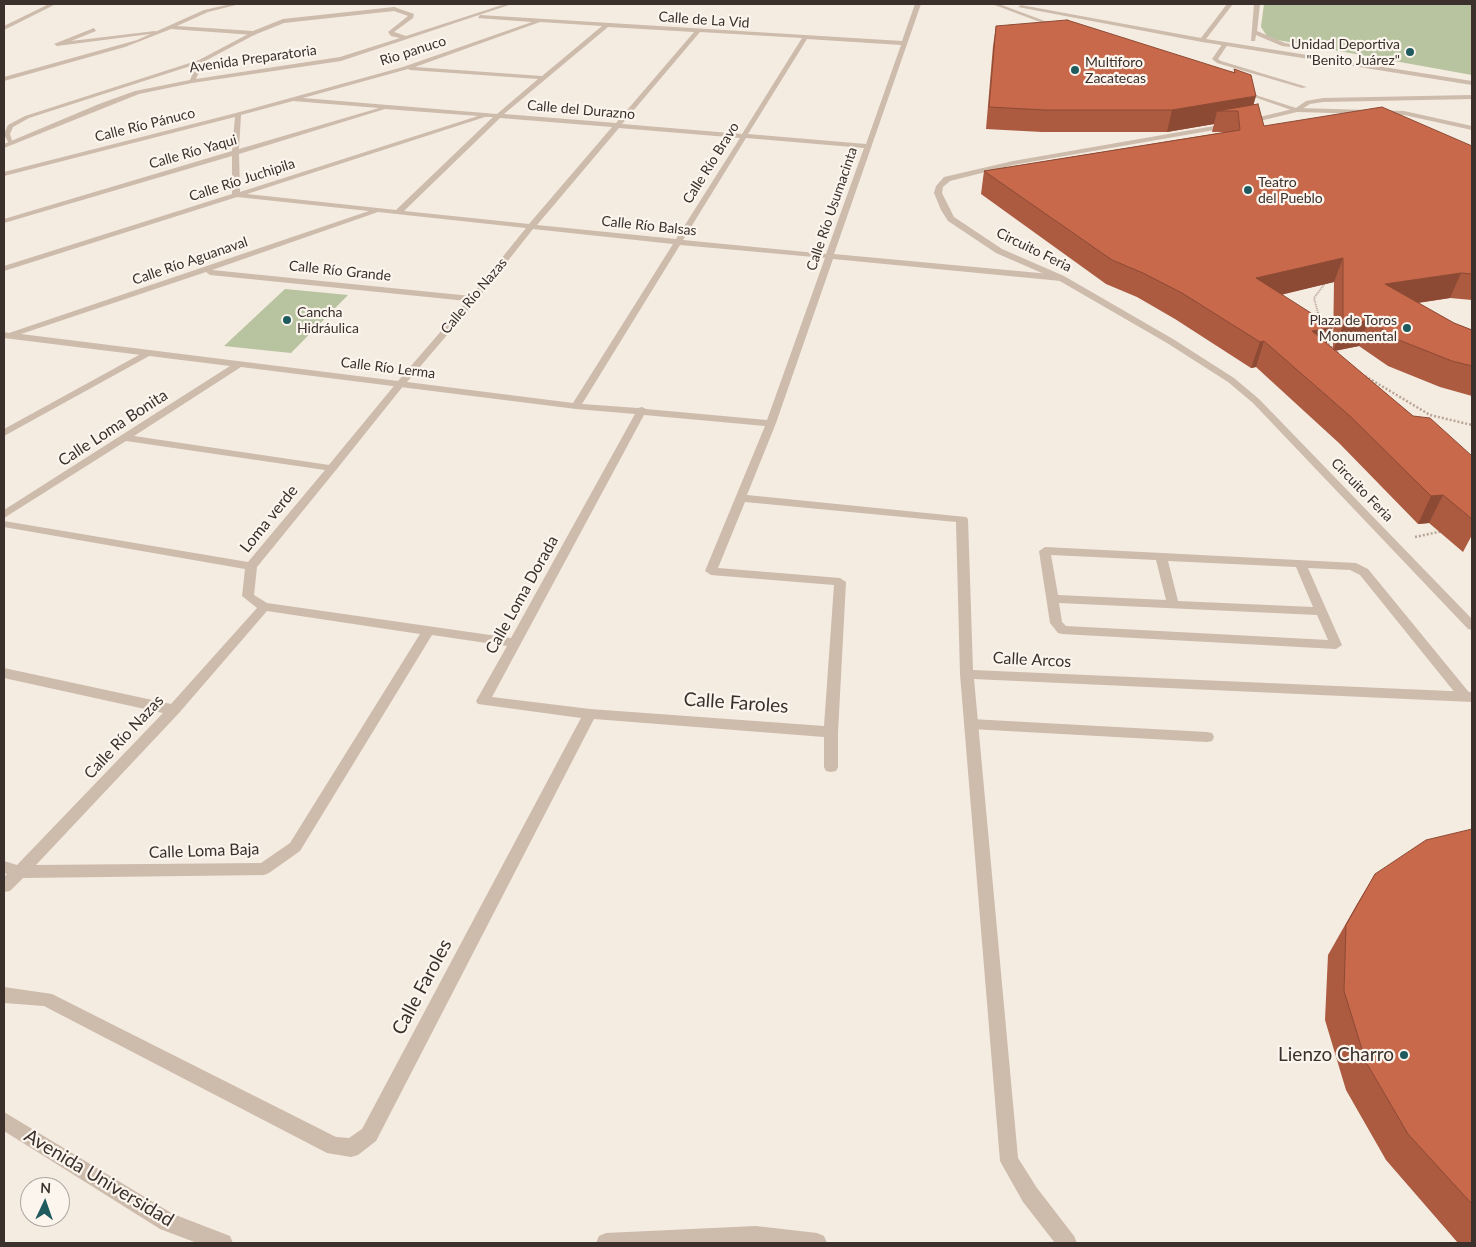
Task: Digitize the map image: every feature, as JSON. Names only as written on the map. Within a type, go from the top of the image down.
[{"type":"street","points":[[4,28],[54,4]]},
{"type":"street","points":[[4,79],[123,46],[206,11],[237,4]]},
{"type":"street","name":"Avenida Preparatoria","points":[[4,146],[121,97],[151,88],[341,59],[509,4]]},
{"type":"street","name":"Calle Río Usumacinta","points":[[771,423],[918,4]]},
{"type":"street","points":[[994,4],[1064,30]]},
{"type":"street","points":[[1001,4],[1225,44],[1472,82]]},
{"type":"street","points":[[1202,40],[1230,4]]},
{"type":"street","points":[[1252,48],[1257,4]]},
{"type":"street","points":[[11,143],[7,134],[10,126],[27,117],[201,61],[254,33],[283,21],[394,10],[411,14],[410,17],[391,32],[393,35],[408,38]]},
{"type":"street","name":"Calle de La Vid","points":[[473,16],[903,44]]},
{"type":"street","name":"Rio panuco","points":[[292,98],[405,68],[539,21]]},
{"type":"street","points":[[398,212],[499,115],[607,25]]},
{"type":"street","points":[[168,28],[254,33]]},
{"type":"street","points":[[94,30],[58,44],[156,33]]},
{"type":"street","name":"Calle Río Nazas","points":[[332,468],[531,227],[698,31]]},
{"type":"street","points":[[1254,32],[1284,44],[1472,82]]},
{"type":"street","name":"Calle Río Bravo","points":[[576,406],[805,38]]},
{"type":"street","points":[[1225,44],[1215,59],[1219,62],[1304,87]]},
{"type":"street","points":[[192,81],[201,61]]},
{"type":"street","points":[[405,68],[543,78]]},
{"type":"street","points":[[1234,89],[1297,110],[1308,102],[1323,100],[1472,97]]},
{"type":"street","name":"Calle del Durazno","points":[[292,98],[868,146]]},
{"type":"street","name":"Calle Río Pánuco","points":[[4,174],[238,114],[292,98]]},
{"type":"street","name":"Calle Río Yaqui","points":[[4,221],[389,107]]},
{"type":"street","name":"Circuito Feria","points":[[1472,128],[1404,113],[1297,110],[1243,123],[1013,163],[947,178],[940,186],[938,193],[951,219],[999,251],[1060,278],[1170,341],[1231,380],[1256,401],[1472,626]]},
{"type":"street","points":[[236,195],[235,153],[238,114]]},
{"type":"street","name":"Calle Río Juchipila","points":[[4,270],[489,114]]},
{"type":"street","name":"Calle Río Balsas","points":[[236,195],[677,242],[1060,278]]},
{"type":"street","name":"Calle Río Aguanaval","points":[[6,335],[205,271],[380,211]]},
{"type":"street","name":"Calle Río Grande","points":[[205,271],[473,299]]},
{"type":"street","name":"Calle Río Lerma","points":[[6,335],[576,406],[642,410],[771,423]]},
{"type":"street","points":[[4,433],[148,353]]},
{"type":"street","name":"Calle Loma Bonita","points":[[4,515],[238,365]]},
{"type":"street","name":"Calle Loma Dorada","points":[[590,714],[483,701],[642,410]]},
{"type":"street","points":[[771,423],[711,571],[840,582],[831,732],[831,767]]},
{"type":"street","name":"Loma verde","points":[[125,438],[332,468]]},
{"type":"street","name":"Loma verde","points":[[264,607],[248,596],[251,566],[332,468]]},
{"type":"street","points":[[740,498],[962,519],[967,674],[1009,1161],[1030,1196],[1068,1243]]},
{"type":"street","points":[[4,524],[251,566]]},
{"type":"street","points":[[1301,565],[1336,645],[1062,630],[1056,623],[1045,551],[1352,566],[1364,572],[1469,696]]},
{"type":"street","points":[[1161,557],[1173,604]]},
{"type":"street","points":[[1053,599],[1322,611]]},
{"type":"street","points":[[264,607],[514,643]]},
{"type":"street","name":"Calle Río Nazas","points":[[4,886],[20,872],[174,710],[264,607]]},
{"type":"street","name":"Calle Loma Baja","points":[[4,867],[20,872],[264,869],[295,848],[428,631]]},
{"type":"street","points":[[4,673],[174,710]]},
{"type":"street","name":"Calle Arcos","points":[[967,674],[1469,696]]},
{"type":"street","name":"Calle Faroles","points":[[4,995],[46,998],[334,1146],[351,1148],[369,1135],[590,714],[831,732]]},
{"type":"street","points":[[971,724],[1207,737]]},
{"type":"street","name":"Avenida Universidad","points":[[4,1121],[167,1222],[223,1243]]},
{"type":"street","points":[[606,1243],[756,1236],[817,1243]]},
{"type":"path","points":[[1321,324],[1314,298],[1329,278]]},
{"type":"path","points":[[1325,341],[1346,360]]},
{"type":"path","points":[[1360,373],[1430,415],[1472,425]]},
{"type":"path","points":[[1392,542],[1446,531]]},
{"type":"green space","name":"Unidad Deportiva \"Benito Juárez\"","points":[[1264,4],[1472,4],[1472,75],[1272,39],[1267,36],[1261,27]]},
{"type":"green space","name":"Cancha Hidráulica","points":[[285,289],[348,295],[291,353],[224,346]]},
{"type":"building","name":"Multiforo Zacatecas","points":[[1067,20],[1235,73],[1234,69],[1251,75],[1256,96],[1172,110],[1045,110],[989,107],[996,26]]},
{"type":"building","points":[[1258,104],[1264,126],[1382,107],[1472,146],[1472,274],[1461,273],[1385,284],[1454,323],[1472,330],[1472,366],[1452,361],[1399,340],[1369,320],[1343,325],[1343,258],[1256,278],[1333,327],[1312,331],[1413,416],[1430,418],[1472,456],[1472,519],[1443,495],[1431,496],[1351,417],[1264,341],[1260,342],[1182,293],[1112,260],[984,171],[1240,130],[1238,111],[1217,111]]},
{"type":"building","name":"Lienzo Charro","points":[[1472,829],[1472,1204],[1408,1134],[1366,1062],[1344,991],[1346,925],[1375,874],[1426,840]]},
{"type":"place","name":"Unidad Deportiva \"Benito Juárez\"","points":[[1410,52]]},
{"type":"place","name":"Multiforo Zacatecas","points":[[1075,70]]},
{"type":"place","name":"Teatro del Pueblo","points":[[1248,190]]},
{"type":"place","name":"Cancha Hidráulica","points":[[287,320]]},
{"type":"place","name":"Plaza de Toros Monumental","points":[[1407,328]]},
{"type":"place","name":"Lienzo Charro","points":[[1404,1055]]}]
